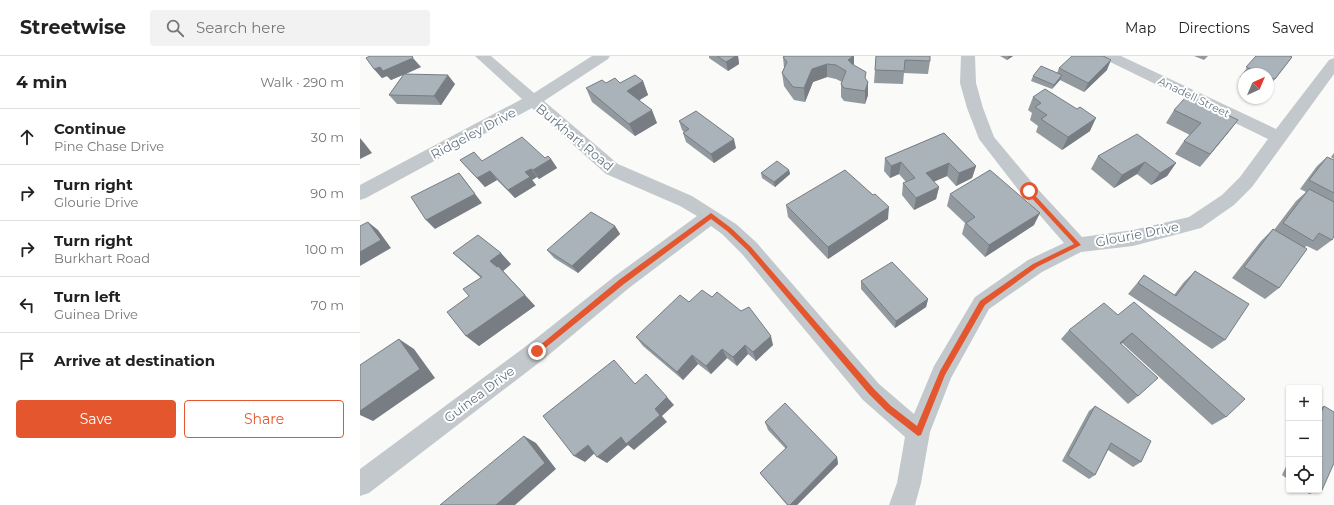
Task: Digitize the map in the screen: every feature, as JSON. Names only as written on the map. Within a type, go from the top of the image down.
[{"type":"street","name":"Burkhart Road","points":[[482,56],[612,169],[686,201],[729,229],[749,248],[871,392],[918,432]]},
{"type":"street","name":"Ridgeley Drive","points":[[360,193],[532,101],[603,56]]},
{"type":"street","points":[[968,56],[968,83],[975,108],[987,138],[1029,191],[1078,245]]},
{"type":"street","name":"Anadell Street","points":[[1110,56],[1278,137]]},
{"type":"street","name":"Glourie Drive","points":[[902,505],[909,483],[918,432],[942,373],[982,303],[1035,266],[1078,245],[1133,238],[1194,223],[1228,200],[1246,182],[1334,63]]},
{"type":"street","name":"Guinea Drive","points":[[360,484],[537,351],[622,282],[711,216]]},
{"type":"building","points":[[370,56],[412,56],[413,58],[383,71],[380,67],[374,69],[366,58]]},
{"type":"building","points":[[717,56],[736,56],[726,62]]},
{"type":"building","points":[[853,56],[848,60],[866,72],[865,78],[868,82],[865,91],[844,88],[841,84],[846,71],[836,65],[827,64],[812,69],[804,88],[793,87],[782,73],[787,62],[783,57]]},
{"type":"building","points":[[876,56],[930,56],[930,61],[905,60],[904,71],[875,70]]},
{"type":"building","points":[[1072,56],[1103,56],[1111,60],[1088,83],[1059,68]]},
{"type":"building","points":[[1256,56],[1292,57],[1275,79],[1274,68],[1246,67]]},
{"type":"building","points":[[1041,66],[1062,75],[1054,85],[1033,76]]},
{"type":"building","points":[[404,74],[448,75],[434,96],[389,95]]},
{"type":"building","points":[[635,75],[643,81],[627,91],[652,110],[629,124],[586,88],[602,80],[606,83],[615,78],[620,83]]},
{"type":"building","points":[[1045,89],[1077,109],[1080,107],[1096,118],[1068,137],[1041,119],[1047,115],[1035,107],[1041,103],[1033,97]]},
{"type":"building","points":[[1185,98],[1195,103],[1197,100],[1238,120],[1210,154],[1184,141],[1201,123],[1174,110]]},
{"type":"building","points":[[696,111],[734,139],[711,154],[683,133],[689,129],[679,121]]},
{"type":"building","points":[[944,133],[976,166],[959,173],[949,163],[926,173],[939,187],[916,198],[903,183],[915,178],[901,162],[891,166],[885,158]]},
{"type":"building","points":[[1137,134],[1176,163],[1160,173],[1145,162],[1122,175],[1098,156]]},
{"type":"building","points":[[522,137],[545,158],[548,156],[551,159],[533,170],[531,169],[525,172],[530,177],[508,190],[490,171],[477,178],[460,160],[474,152],[482,161]]},
{"type":"building","points":[[1327,157],[1334,160],[1334,193],[1309,180]]},
{"type":"building","points":[[777,161],[789,170],[774,182],[761,173]]},
{"type":"building","points":[[845,170],[889,207],[828,247],[786,205]]},
{"type":"building","points":[[990,170],[1040,213],[989,245],[966,223],[975,217],[950,194]]},
{"type":"building","points":[[459,173],[475,194],[426,220],[411,197]]},
{"type":"building","points":[[1309,189],[1334,202],[1334,236],[1332,240],[1319,233],[1313,241],[1283,223]]},
{"type":"building","points":[[591,212],[615,226],[572,266],[547,250]]},
{"type":"building","points":[[368,222],[381,240],[360,252],[360,226]]},
{"type":"building","points":[[1273,229],[1307,249],[1279,288],[1244,267]]},
{"type":"building","points":[[478,235],[501,253],[490,261],[497,267],[498,266],[525,295],[466,336],[447,312],[469,296],[463,289],[482,277],[453,253]]},
{"type":"building","points":[[892,262],[928,299],[896,321],[861,281]]},
{"type":"building","points":[[1195,271],[1249,304],[1225,340],[1138,283],[1144,275],[1176,296]]},
{"type":"building","points":[[702,290],[712,297],[717,292],[741,311],[749,307],[771,336],[753,352],[745,345],[733,357],[722,349],[706,366],[692,355],[677,372],[636,337],[680,295],[689,302]]},
{"type":"building","points":[[1134,302],[1245,399],[1226,417],[1132,333],[1120,343],[1158,378],[1138,396],[1069,330],[1104,303],[1118,315]]},
{"type":"building","points":[[399,339],[420,369],[360,411],[360,365]]},
{"type":"building","points":[[614,360],[635,384],[646,374],[667,397],[655,409],[660,415],[626,444],[621,437],[597,457],[588,445],[574,456],[543,416]]},
{"type":"building","points":[[785,403],[837,457],[790,505],[788,505],[760,473],[787,447],[765,422]]},
{"type":"building","points":[[1095,406],[1151,441],[1141,462],[1111,443],[1095,475],[1068,456]]},
{"type":"building","points":[[1324,406],[1334,412],[1334,463],[1322,490],[1322,421],[1322,410]]},
{"type":"building","points":[[524,436],[545,463],[496,505],[440,505]]},
{"type":"route","points":[[537,351],[622,282],[711,216],[729,229],[749,248],[871,392],[918,432],[942,373],[982,303],[1035,266],[1078,245],[1029,191]]}]
